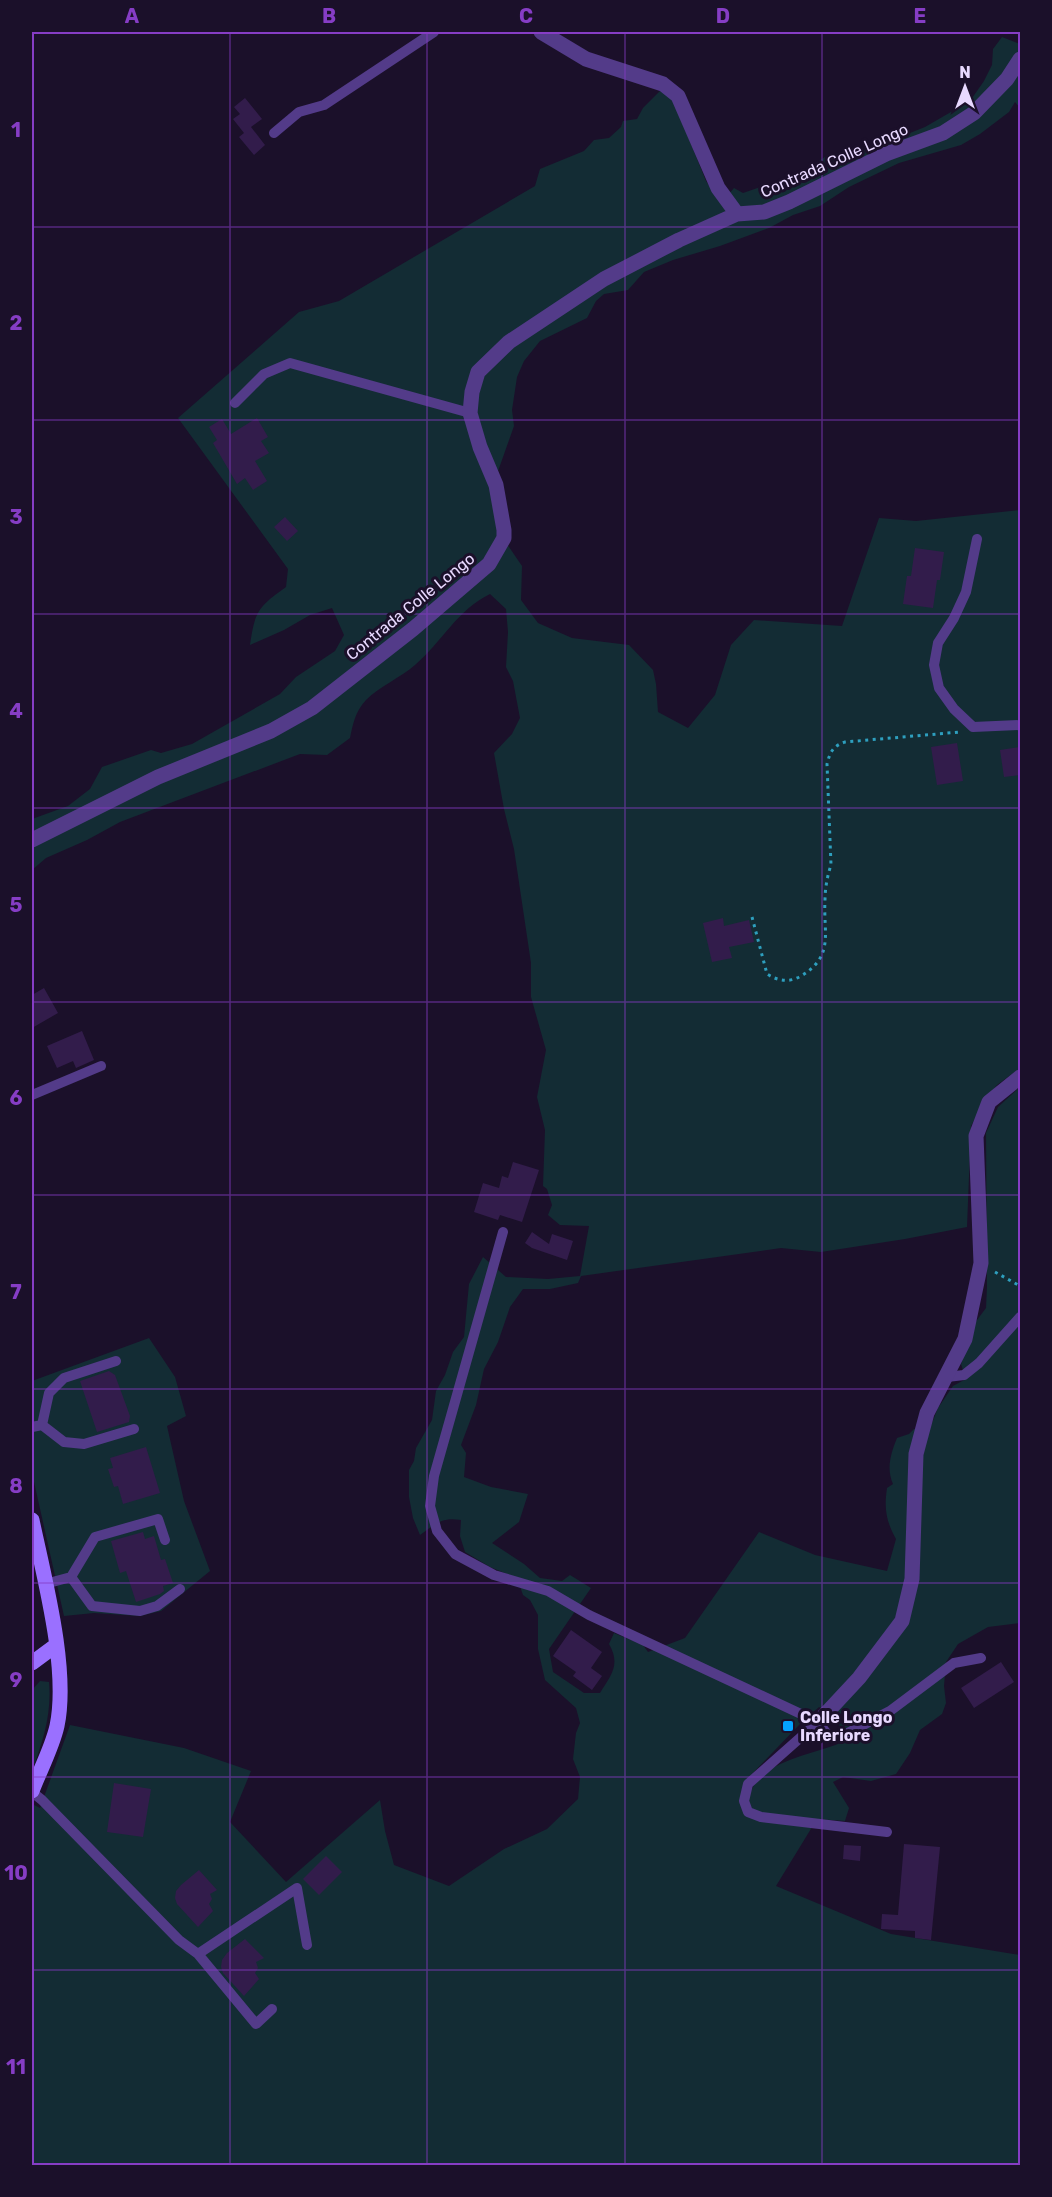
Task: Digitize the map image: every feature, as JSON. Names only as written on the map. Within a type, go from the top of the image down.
[{"type":"main road","points":[[32,1520],[59,1672],[59,1709],[56,1727],[32,1791]]},
{"type":"main road","points":[[32,1663],[55,1646]]},
{"type":"street","points":[[541,32],[586,59],[663,84],[678,96],[718,188],[737,214]]},
{"type":"street","name":"Contrada Colle Longo","points":[[32,840],[158,777],[271,732],[312,708],[489,564],[504,538],[504,530],[496,485],[480,447],[470,413],[472,392],[478,372],[509,342],[604,279],[679,240],[737,214],[764,212],[789,202],[886,154],[943,133],[974,112],[1007,79],[1020,59]]},
{"type":"street","points":[[818,1722],[859,1678],[902,1621],[912,1579],[916,1454],[927,1413],[965,1339],[981,1263],[976,1136],[989,1102],[1020,1077]]},
{"type":"lane","points":[[274,133],[299,112],[324,105],[434,32]]},
{"type":"lane","points":[[235,403],[264,374],[290,363],[470,413]]},
{"type":"lane","points":[[977,539],[966,592],[954,618],[938,643],[934,665],[939,688],[954,709],[973,727],[1020,725]]},
{"type":"lane","points":[[32,1095],[101,1066]]},
{"type":"lane","points":[[503,1232],[434,1476],[430,1506],[437,1531],[455,1554],[494,1575],[548,1591],[590,1615],[818,1722],[828,1735],[842,1736],[890,1712],[954,1663],[981,1659]]},
{"type":"lane","points":[[947,1377],[964,1375],[979,1363],[1020,1317]]},
{"type":"lane","points":[[116,1361],[64,1378],[49,1394],[37,1426],[64,1442],[84,1444],[134,1429]]},
{"type":"lane","points":[[45,1584],[71,1577],[95,1537],[158,1519],[165,1540]]},
{"type":"lane","points":[[71,1577],[92,1606],[101,1607],[140,1611],[156,1606],[180,1589]]},
{"type":"lane","points":[[818,1722],[748,1784],[744,1801],[748,1812],[761,1817],[887,1832]]},
{"type":"lane","points":[[32,1791],[179,1940],[198,1954],[256,2024],[272,2009]]},
{"type":"lane","points":[[198,1954],[297,1888],[307,1945]]},
{"type":"path","points":[[752,917],[766,974],[776,980],[789,981],[800,977],[812,968],[824,953],[827,930],[824,903],[831,865],[827,764],[835,745],[845,742],[964,732],[973,727]]},
{"type":"path","points":[[981,1263],[1020,1286]]},
{"type":"shaded area","points":[[1002,37],[1020,44],[1020,108],[1015,102],[1009,112],[980,134],[961,145],[899,163],[849,187],[820,206],[793,215],[769,228],[644,272],[628,290],[604,294],[596,301],[587,318],[540,341],[524,361],[517,377],[512,410],[514,426],[497,474],[507,544],[522,566],[521,600],[538,623],[572,638],[629,645],[653,670],[658,712],[688,728],[715,695],[731,645],[754,620],[842,626],[879,518],[916,521],[1020,510],[1020,1068],[997,1085],[985,1100],[971,1126],[967,1227],[821,1252],[781,1248],[581,1276],[578,1283],[550,1289],[523,1289],[510,1307],[498,1342],[484,1369],[476,1405],[461,1445],[466,1453],[464,1477],[491,1487],[528,1494],[519,1522],[492,1543],[524,1564],[540,1578],[562,1581],[570,1575],[591,1588],[549,1649],[553,1672],[584,1693],[600,1693],[611,1675],[614,1658],[609,1644],[614,1633],[643,1645],[648,1652],[685,1638],[759,1532],[815,1555],[887,1571],[896,1539],[886,1509],[887,1488],[893,1484],[890,1472],[891,1455],[897,1438],[909,1434],[914,1429],[929,1430],[938,1408],[953,1386],[966,1379],[961,1364],[974,1324],[986,1308],[986,1133],[998,1107],[1020,1087],[1020,1623],[988,1627],[958,1644],[946,1662],[944,1686],[946,1703],[942,1714],[920,1730],[910,1753],[896,1774],[871,1781],[843,1777],[833,1782],[849,1808],[845,1821],[817,1819],[776,1886],[891,1934],[1020,1955],[1020,2165],[32,2165],[32,1804],[40,1808],[70,1725],[184,1748],[251,1771],[230,1822],[286,1882],[380,1800],[394,1865],[449,1886],[504,1849],[547,1829],[578,1799],[580,1777],[573,1759],[576,1733],[580,1723],[576,1708],[545,1680],[538,1649],[538,1615],[530,1600],[523,1595],[517,1578],[490,1567],[465,1552],[460,1536],[461,1520],[443,1521],[420,1535],[413,1518],[409,1497],[409,1470],[414,1461],[416,1448],[432,1420],[436,1391],[445,1375],[453,1352],[464,1337],[469,1284],[483,1257],[506,1277],[548,1279],[580,1276],[589,1226],[560,1225],[548,1215],[552,1205],[547,1189],[543,1186],[545,1130],[537,1097],[546,1050],[531,997],[531,963],[514,849],[494,753],[512,734],[520,718],[513,681],[506,667],[508,632],[506,609],[490,594],[468,609],[415,665],[366,700],[353,723],[350,738],[327,755],[300,754],[120,822],[46,858],[32,870],[32,819],[68,806],[90,789],[102,767],[151,750],[161,753],[192,744],[280,694],[296,677],[335,651],[344,635],[332,608],[310,615],[250,645],[259,611],[286,587],[288,569],[178,418],[299,312],[339,301],[535,186],[540,169],[584,151],[594,140],[609,138],[621,127],[623,121],[637,119],[643,108],[660,91],[672,97],[706,181],[721,203],[734,188],[743,193],[798,174],[825,157],[845,151],[870,149],[925,127],[970,101],[992,65],[993,49]],"holes":[[[819,1707],[839,1725],[845,1741],[775,1767],[763,1775],[754,1786],[748,1799],[748,1778]]]},
{"type":"shaded area","points":[[149,1338],[175,1377],[186,1416],[167,1426],[184,1501],[210,1571],[161,1611],[140,1616],[94,1613],[64,1616],[32,1473],[32,1381]]},
{"type":"shaded area","points":[[40,1681],[49,1682],[50,1694],[43,1738],[32,1770],[32,1690]]},
{"type":"building","points":[[245,98],[262,119],[251,127],[265,145],[254,155],[239,137],[244,133],[233,119],[240,114],[234,107]]},
{"type":"building","points":[[257,418],[268,437],[261,441],[269,453],[255,461],[267,481],[253,490],[245,478],[237,484],[213,443],[217,440],[209,427],[222,419],[231,434]]},
{"type":"building","points":[[285,517],[298,531],[287,541],[274,527]]},
{"type":"building","points":[[915,548],[944,552],[933,608],[903,604],[907,576],[911,576]]},
{"type":"building","points":[[957,743],[963,781],[937,785],[931,747]]},
{"type":"building","points":[[1020,747],[1020,775],[1004,777],[1000,750]]},
{"type":"building","points":[[723,918],[724,926],[749,920],[754,942],[729,947],[732,958],[712,962],[703,923]]},
{"type":"building","points":[[44,988],[58,1013],[32,1028],[32,995]]},
{"type":"building","points":[[82,1031],[94,1060],[76,1068],[73,1061],[57,1068],[47,1046]]},
{"type":"building","points":[[513,1162],[539,1170],[522,1222],[500,1215],[498,1220],[474,1212],[483,1183],[499,1188],[502,1176],[508,1178]]},
{"type":"building","points":[[532,1232],[549,1244],[552,1234],[573,1241],[567,1260],[532,1248],[525,1243]]},
{"type":"building","points":[[109,1371],[115,1375],[130,1416],[129,1422],[97,1432],[80,1381]]},
{"type":"building","points":[[146,1447],[160,1493],[123,1504],[118,1486],[114,1487],[108,1469],[113,1468],[110,1458]]},
{"type":"building","points":[[143,1532],[145,1539],[154,1536],[161,1560],[165,1559],[173,1583],[163,1586],[164,1591],[160,1594],[136,1602],[126,1571],[120,1573],[111,1541]]},
{"type":"building","points":[[571,1630],[602,1652],[591,1668],[602,1676],[592,1690],[573,1676],[576,1672],[553,1656]]},
{"type":"building","points":[[1001,1662],[1014,1682],[974,1708],[961,1688]]},
{"type":"building","points":[[114,1783],[151,1789],[143,1837],[107,1832]]},
{"type":"building","points":[[904,1844],[940,1847],[931,1940],[915,1938],[915,1931],[881,1929],[882,1914],[898,1915]]},
{"type":"building","points":[[844,1845],[861,1846],[860,1861],[843,1859]]},
{"type":"building","points":[[326,1856],[342,1872],[319,1895],[303,1879]]},
{"type":"building","points":[[199,1870],[217,1890],[210,1894],[212,1899],[209,1904],[213,1911],[198,1927],[177,1904],[175,1898],[176,1891],[181,1885]]},
{"type":"building","points":[[245,1939],[264,1958],[256,1962],[258,1968],[255,1973],[259,1979],[244,1996],[223,1973],[221,1967],[222,1960],[227,1953]]},
{"type":"place","name":"Colle Longo Inferiore","points":[[788,1726]]}]
